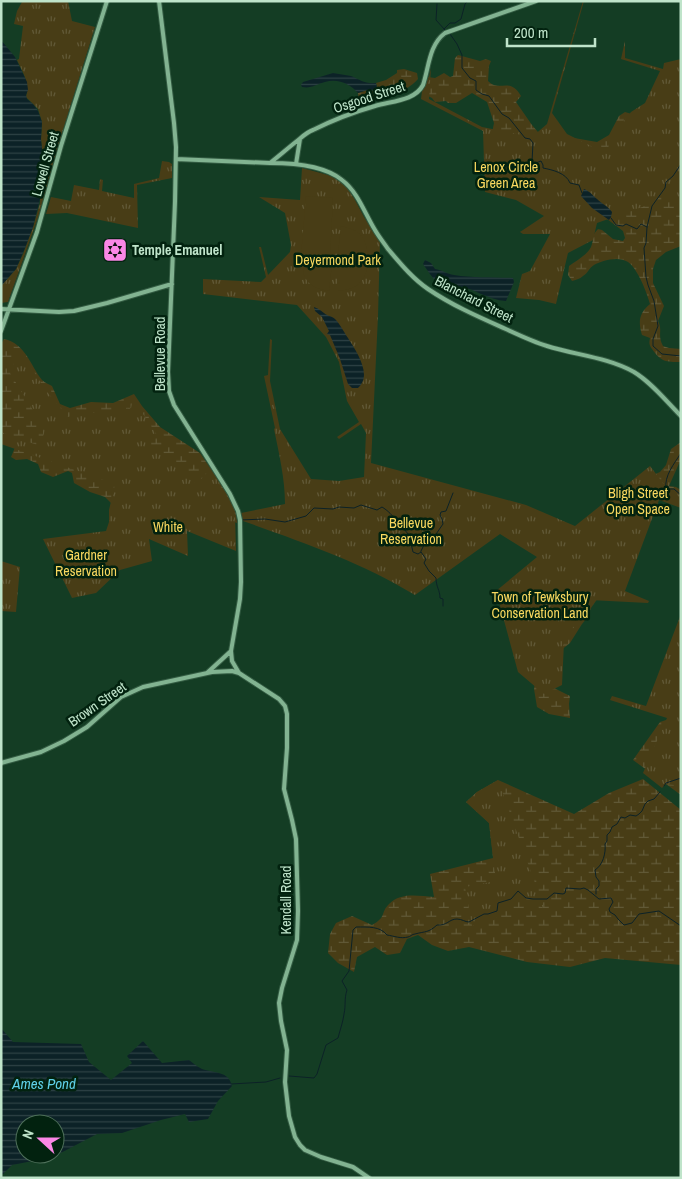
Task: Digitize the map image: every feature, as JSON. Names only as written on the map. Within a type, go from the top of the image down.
[{"type":"street","name":"Lowell Street","points":[[1,331],[39,226],[61,146],[107,1]]},
{"type":"street","name":"Bellevue Road","points":[[160,1],[175,127],[176,159],[168,372],[169,391],[170,398],[230,494],[238,511],[240,520],[241,582],[231,657],[233,665],[239,673]]},
{"type":"street","name":"Osgood Street","points":[[270,163],[313,130],[376,105],[401,100],[416,94],[422,87],[433,47],[440,36],[449,31],[536,1]]},
{"type":"street","points":[[296,164],[300,139]]},
{"type":"street","points":[[176,159],[270,163]]},
{"type":"street","name":"Blanchard Street","points":[[270,163],[308,166],[333,174],[345,183],[352,190],[376,233],[396,259],[427,289],[478,317],[537,342],[611,363],[633,372],[648,383],[681,416]]},
{"type":"street","points":[[1,309],[59,312],[74,310],[106,304],[172,284]]},
{"type":"street","points":[[205,674],[231,651]]},
{"type":"street","name":"Brown Street","points":[[1,763],[41,752],[64,740],[87,727],[129,693],[150,685],[224,671],[239,673]]},
{"type":"street","name":"Kendall Road","points":[[239,673],[275,697],[285,706],[287,714],[284,789],[296,840],[297,940],[283,983],[279,1003],[287,1050],[285,1082],[289,1116],[294,1136],[305,1150],[353,1167],[369,1178]]},
{"type":"green space","points":[[68,1],[72,21],[95,27],[39,215],[8,302],[1,303],[1,286],[16,269],[33,227],[40,203],[42,122],[38,109],[26,97],[27,87],[24,74],[17,60],[19,59],[23,26],[14,24],[17,11],[22,2]]},
{"type":"green space","name":"Lenox Circle Green Area","points":[[583,1],[552,113],[567,134],[607,154],[610,139],[631,112],[645,103],[660,71],[621,59],[625,41],[625,58],[663,69],[664,63],[681,59],[681,202],[660,197],[645,206],[597,223],[593,240],[568,253],[556,304],[516,298],[522,274],[530,271],[550,234],[523,234],[520,232],[544,216],[516,200],[485,192],[483,131],[421,99],[422,91],[428,81],[431,68],[429,99],[482,127],[532,137],[547,124]]},
{"type":"green space","points":[[458,55],[480,61],[486,59],[491,61],[488,81],[497,86],[508,86],[517,90],[521,96],[516,102],[543,138],[557,135],[597,142],[609,135],[619,116],[625,112],[635,115],[681,114],[681,246],[666,252],[656,260],[653,269],[653,283],[664,306],[658,321],[661,342],[663,346],[681,349],[681,362],[661,359],[650,346],[650,338],[642,335],[640,318],[650,304],[639,275],[632,265],[624,260],[611,259],[592,266],[578,279],[572,281],[568,275],[569,266],[589,250],[593,236],[598,229],[613,239],[623,241],[625,238],[623,231],[492,133],[494,123],[487,102],[472,93],[456,103],[448,103],[446,101],[435,102],[424,94],[422,91],[428,77],[435,78],[444,73],[450,77],[453,76],[455,58]]},
{"type":"green space","points":[[404,69],[417,73],[418,79],[406,89],[391,96],[359,101],[358,93],[367,90],[373,91],[377,86],[376,83],[386,80],[397,73],[397,70]]},
{"type":"green space","points":[[162,161],[172,164],[172,178],[137,185],[138,228],[67,213],[46,214],[51,197],[71,201],[74,185],[99,190],[100,179],[103,180],[102,191],[134,198],[134,184],[159,178]]},
{"type":"green space","points":[[302,168],[336,178],[344,184],[380,242],[371,463],[526,505],[575,526],[650,466],[666,487],[681,496],[681,508],[659,500],[625,591],[649,601],[648,603],[590,600],[564,642],[562,685],[544,694],[518,672],[496,591],[537,557],[500,534],[415,595],[374,572],[309,545],[243,521],[241,513],[285,504],[275,428],[264,376],[268,375],[270,339],[272,340],[270,381],[280,429],[311,479],[339,481],[364,477],[366,433],[361,424],[339,439],[337,437],[359,422],[347,401],[339,362],[326,337],[297,305],[203,294],[203,279],[261,282],[266,277],[259,247],[261,247],[268,275],[290,252],[291,245],[285,213],[259,197],[300,200]]},
{"type":"green space","points":[[306,196],[333,198],[330,258],[301,256]]},
{"type":"green space","points":[[341,226],[361,235],[366,243],[368,255],[340,256],[338,254]]},
{"type":"green space","points":[[330,261],[332,263],[329,291],[317,288],[308,282],[304,275],[303,262]]},
{"type":"green space","points":[[339,262],[368,265],[362,281],[355,287],[338,291]]},
{"type":"green space","points":[[4,339],[18,345],[23,350],[42,380],[52,386],[60,404],[70,408],[91,402],[113,403],[134,394],[160,427],[200,453],[228,494],[236,511],[237,523],[1,435],[1,344]]},
{"type":"green space","points":[[20,349],[44,388],[68,417],[80,412],[106,413],[131,408],[133,399],[157,435],[145,443],[197,484],[210,469],[228,498],[235,514],[236,551],[187,531],[188,556],[149,539],[152,561],[120,570],[96,593],[72,598],[43,539],[106,531],[115,484],[1,444],[1,432],[40,446],[45,430],[10,373]]},
{"type":"green space","name":"Bligh Street Open Space","points":[[681,442],[681,459],[669,486],[681,490],[681,504],[656,493],[587,618],[570,643],[560,651],[550,686],[570,696],[570,718],[549,714],[537,707],[534,689],[535,682],[644,479],[660,472],[666,465],[671,449]]},
{"type":"green space","points":[[16,445],[121,485],[113,505],[105,497],[90,492],[74,483],[72,473],[68,471],[53,477],[41,472],[38,464],[27,459],[16,460],[11,457]]},
{"type":"green space","points":[[1,561],[20,567],[16,612],[1,611]]},
{"type":"green space","points":[[681,614],[681,779],[675,785],[666,784],[662,788],[643,773],[667,718],[610,700],[612,696],[646,706]]},
{"type":"green space","points":[[681,715],[681,795],[633,760],[660,722]]},
{"type":"green space","points":[[643,779],[681,810],[681,965],[605,958],[570,967],[527,962],[469,947],[448,951],[432,945],[418,935],[407,939],[400,953],[387,955],[375,947],[357,957],[354,972],[338,963],[328,953],[330,934],[336,923],[352,916],[372,925],[380,920],[386,907],[394,900],[404,896],[434,897],[430,874],[493,858],[489,823],[466,802],[477,792],[498,780],[574,814],[609,793]]},
{"type":"green space","points":[[498,780],[544,908],[526,898],[517,898],[508,903],[492,921],[472,926],[465,887],[496,881],[489,823],[466,802],[477,792]]},
{"type":"water","points":[[1,40],[15,57],[27,82],[27,99],[38,111],[42,122],[42,149],[40,199],[33,227],[16,269],[1,286]]},
{"type":"water","points":[[333,73],[351,76],[365,82],[376,83],[377,89],[358,93],[339,81],[330,81],[308,87],[302,87],[301,85],[303,82]]},
{"type":"water","points":[[584,189],[612,212],[609,220],[592,208],[581,196]]},
{"type":"water","points":[[425,260],[431,263],[435,269],[451,274],[468,277],[513,278],[514,282],[506,301],[499,300],[463,287],[438,283],[423,264]]},
{"type":"water","points":[[314,307],[335,319],[355,349],[364,370],[362,383],[358,388],[352,388],[348,384],[330,335],[327,334],[329,331]]},
{"type":"water","name":"Ames Pond","points":[[1,1028],[13,1042],[81,1044],[89,1062],[111,1080],[132,1063],[127,1056],[143,1041],[162,1063],[189,1060],[202,1069],[224,1075],[232,1086],[218,1101],[208,1119],[189,1122],[185,1114],[122,1133],[97,1134],[65,1151],[65,1114],[15,1114],[15,1164],[17,1164],[12,1165],[1,1176]]},
{"type":"waterway","points":[[444,29],[450,23],[455,23],[461,19],[465,4],[468,1]]},
{"type":"waterway","points":[[437,4],[436,20],[445,30]]},
{"type":"waterway","points":[[450,34],[462,55],[462,68],[470,78],[476,81],[476,90],[489,96],[502,114],[509,118],[525,138],[530,139],[533,143],[533,164],[541,161],[543,168],[559,172],[570,183],[579,185],[582,193]]},
{"type":"waterway","points":[[681,164],[673,176],[666,182],[665,188],[652,206],[644,248],[646,277],[654,301],[658,326],[653,339],[653,346],[662,354],[681,356]]},
{"type":"waterway","points":[[611,218],[616,225],[623,226],[626,224],[637,229],[641,224],[647,227]]},
{"type":"waterway","points":[[681,453],[670,470],[666,484],[666,489],[674,489],[681,495]]},
{"type":"waterway","points":[[421,551],[443,524],[440,515],[441,512],[446,511],[453,493]]},
{"type":"waterway","points":[[240,520],[265,519],[285,522],[306,516],[314,508],[354,508],[361,505],[377,510],[382,507],[390,513],[409,535],[413,552],[418,554],[421,552]]},
{"type":"waterway","points":[[421,552],[426,559],[424,563],[436,578],[440,598],[443,599],[443,606]]},
{"type":"waterway","points":[[664,786],[666,783],[681,778]]},
{"type":"waterway","points":[[596,894],[599,881],[595,870],[603,858],[607,835],[612,827],[617,824],[621,817],[625,818],[630,815],[636,816],[639,814],[645,804],[654,799],[660,792]]},
{"type":"waterway","points":[[289,1076],[314,1078],[326,1045],[338,1038],[344,1017],[347,990],[342,981],[349,971],[353,930],[356,927],[373,928],[381,930],[387,935],[405,938],[429,931],[437,925],[454,919],[469,922],[484,914],[497,911],[498,903],[511,899],[518,891],[526,898],[547,899],[554,893],[565,893],[566,888],[584,888],[599,899],[611,898],[613,902],[609,909],[610,912],[624,925],[632,923],[639,914],[659,911],[681,926]]},
{"type":"waterway","points":[[231,1084],[266,1082],[280,1078]]},
{"type":"place","name":"Temple Emanuel","points":[[115,250]]},
{"type":"park label","name":"Deyermond Park","points":[[338,260]]},
{"type":"park label","name":"White","points":[[168,527]]},
{"type":"park label","name":"Bellevue Reservation","points":[[411,532]]},
{"type":"park label","name":"Gardner Reservation","points":[[86,564]]},
{"type":"park label","name":"Town of Tewksbury Conservation Land","points":[[540,606]]}]
